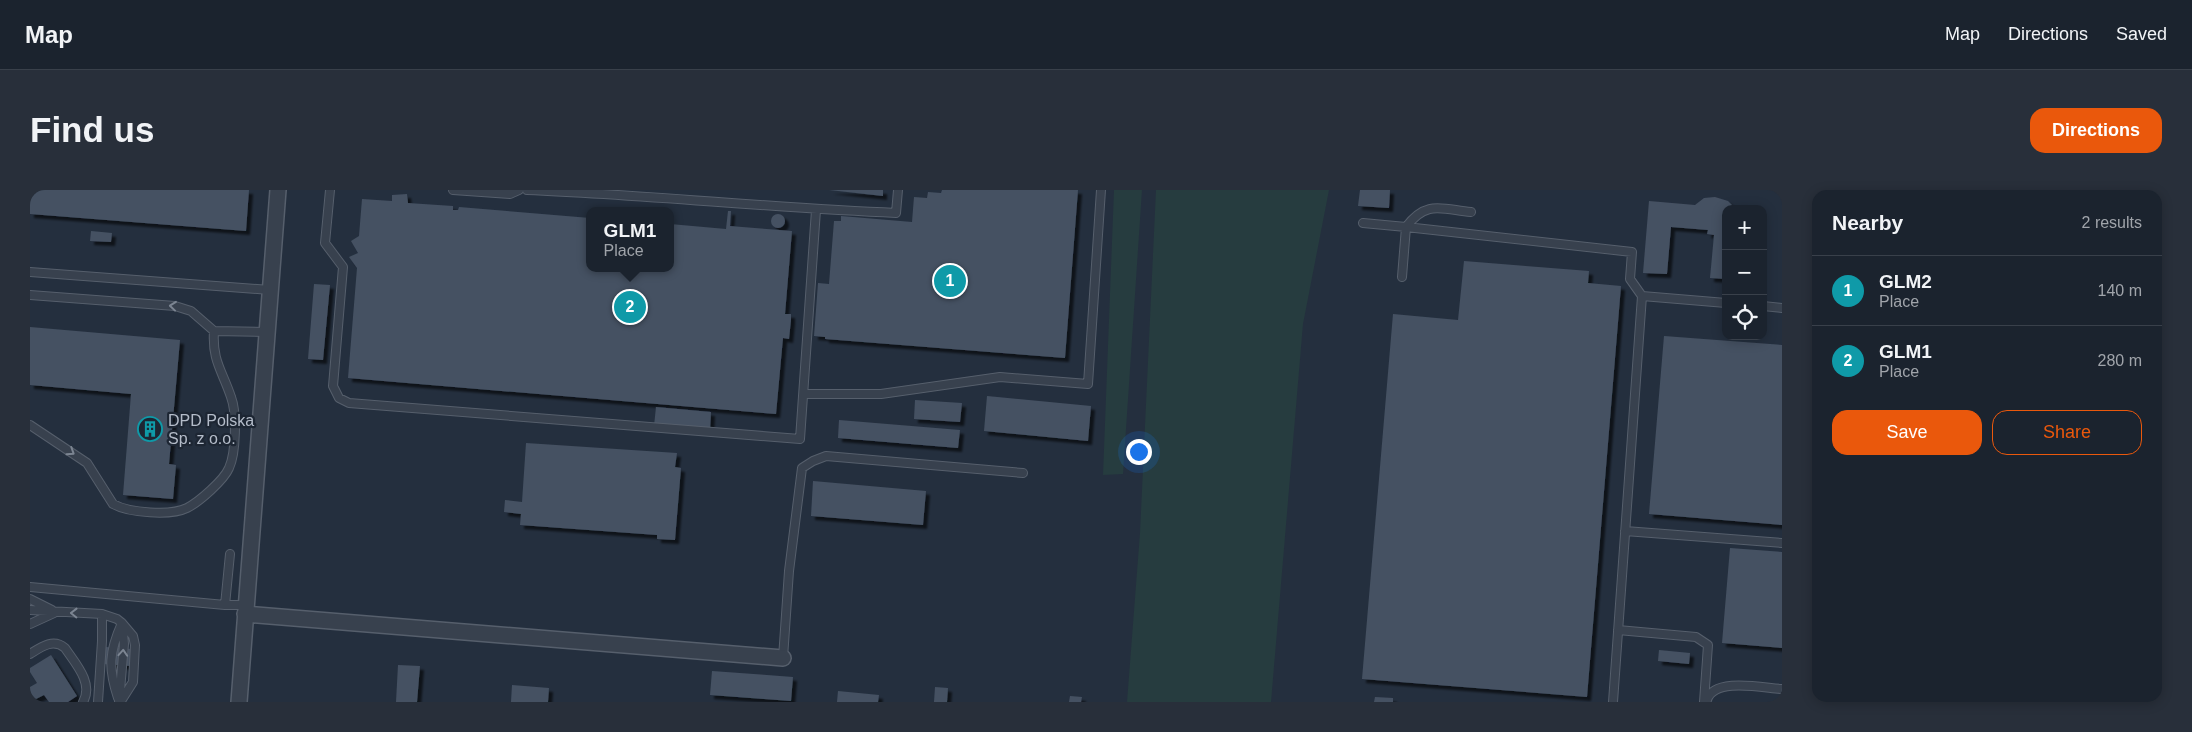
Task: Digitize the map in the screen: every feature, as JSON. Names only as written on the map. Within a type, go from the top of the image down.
[{"type":"street","points":[[239,702],[278,190]]},
{"type":"street","points":[[245,610],[783,658]]},
{"type":"lane","points":[[330,190],[325,243],[343,266],[333,386],[339,398],[350,403],[800,439],[816,210]]},
{"type":"lane","points":[[453,190],[510,194],[519,190]]},
{"type":"lane","points":[[527,190],[646,193],[816,210],[896,213],[898,190]]},
{"type":"lane","points":[[804,394],[881,394],[1000,377],[1088,384],[1101,190]]},
{"type":"lane","points":[[1402,277],[1406,227],[1415,215],[1426,209],[1471,212]]},
{"type":"lane","points":[[1363,223],[1632,252],[1630,279],[1642,296],[1613,702]]},
{"type":"lane","points":[[30,272],[270,290]]},
{"type":"lane","points":[[30,295],[184,308],[191,311],[214,331],[267,332]]},
{"type":"lane","points":[[1642,296],[1722,303]]},
{"type":"lane","points":[[1767,306],[1782,308]]},
{"type":"lane","points":[[30,426],[86,463],[113,504],[119,508],[134,511],[179,512],[190,507],[228,471],[232,458],[235,412],[212,349],[214,331]]},
{"type":"lane","points":[[783,658],[789,571],[802,468],[826,456],[1023,473]]},
{"type":"lane","points":[[1625,531],[1782,543]]},
{"type":"lane","points":[[225,605],[230,554]]},
{"type":"lane","points":[[30,587],[225,605],[245,610]]},
{"type":"lane","points":[[30,599],[56,612]]},
{"type":"lane","points":[[30,610],[102,614],[117,619],[122,623],[133,636],[135,645],[133,682],[120,702]]},
{"type":"lane","points":[[30,624],[56,612]]},
{"type":"lane","points":[[98,702],[102,614]]},
{"type":"lane","points":[[120,702],[110,676],[113,643],[122,623]]},
{"type":"lane","points":[[1618,630],[1696,637],[1708,646],[1705,702]]},
{"type":"lane","points":[[31,651],[50,643],[61,645],[65,648],[86,684],[86,694],[83,702]]},
{"type":"lane","points":[[1705,702],[1709,694],[1718,687],[1736,685],[1782,689]]},
{"type":"green space","points":[[1114,190],[1142,190],[1123,474],[1103,475]]},
{"type":"green space","points":[[1156,190],[1329,190],[1303,324],[1271,702],[1127,702],[1140,533]]},
{"type":"building","points":[[30,190],[249,190],[246,231],[30,214]]},
{"type":"building","points":[[829,190],[883,190],[883,196]]},
{"type":"building","points":[[942,190],[1078,190],[1065,358],[825,339],[825,337],[814,336],[818,283],[829,284],[834,221],[841,221],[841,216],[912,222],[914,197],[927,198],[928,192],[941,193]]},
{"type":"building","points":[[1360,190],[1390,190],[1389,208],[1358,206]]},
{"type":"building","points":[[407,194],[408,203],[453,206],[453,210],[458,210],[459,207],[586,218],[586,272],[674,272],[674,224],[726,229],[728,211],[731,211],[730,226],[792,231],[785,314],[791,314],[791,320],[789,339],[783,338],[776,414],[348,378],[357,268],[349,257],[358,253],[351,241],[359,236],[362,199],[392,201],[392,195]]},
{"type":"building","points":[[1715,197],[1728,201],[1732,205],[1722,205],[1722,279],[1710,278],[1714,235],[1707,234],[1708,230],[1671,227],[1667,274],[1643,273],[1649,201],[1695,205],[1704,198]]},
{"type":"building","points":[[778,214],[783,216],[785,221],[783,226],[778,228],[773,226],[771,221],[773,216]]},
{"type":"building","points":[[91,231],[112,233],[111,242],[90,241]]},
{"type":"building","points":[[1464,261],[1589,271],[1588,283],[1621,286],[1587,697],[1362,679],[1393,314],[1458,320]]},
{"type":"building","points":[[314,284],[330,285],[323,360],[308,359]]},
{"type":"building","name":"DPD Polska Sp. z o.o.","points":[[30,327],[180,340],[169,464],[176,465],[173,499],[123,495],[131,394],[30,385]]},
{"type":"building","points":[[1664,336],[1782,345],[1782,525],[1649,514]]},
{"type":"building","points":[[987,396],[1091,406],[1088,441],[984,431]]},
{"type":"building","points":[[915,400],[962,403],[960,422],[914,419]]},
{"type":"building","points":[[656,407],[711,412],[710,431],[654,426]]},
{"type":"building","points":[[839,420],[960,430],[958,448],[838,438]]},
{"type":"building","points":[[526,443],[677,453],[675,467],[681,468],[675,540],[657,539],[657,535],[520,525],[521,514],[504,512],[505,500],[522,502]]},
{"type":"building","points":[[813,481],[926,491],[923,525],[811,516]]},
{"type":"building","points":[[1730,548],[1782,552],[1782,648],[1722,643]]},
{"type":"building","points":[[106,647],[131,649],[130,666],[104,664]]},
{"type":"building","points":[[1659,650],[1690,653],[1689,664],[1658,661]]},
{"type":"building","points":[[51,655],[77,696],[68,702],[49,702],[44,695],[30,702],[30,687],[37,683],[30,672],[30,668]]},
{"type":"building","points":[[398,665],[420,666],[417,702],[396,702]]},
{"type":"building","points":[[712,671],[793,677],[791,701],[710,695]]},
{"type":"building","points":[[512,685],[549,688],[548,702],[511,702]]},
{"type":"building","points":[[935,687],[948,688],[947,702],[934,702]]},
{"type":"building","points":[[838,691],[879,695],[878,702],[837,702]]},
{"type":"building","points":[[1070,696],[1082,697],[1081,702],[1069,702]]},
{"type":"building","points":[[1375,697],[1393,698],[1393,702],[1374,702]]},
{"type":"place","name":"GLM2","points":[[950,281]]},
{"type":"place","name":"GLM1","points":[[630,307]]},
{"type":"place","name":"DPD Polska Sp. z o.o.","points":[[150,429]]}]
